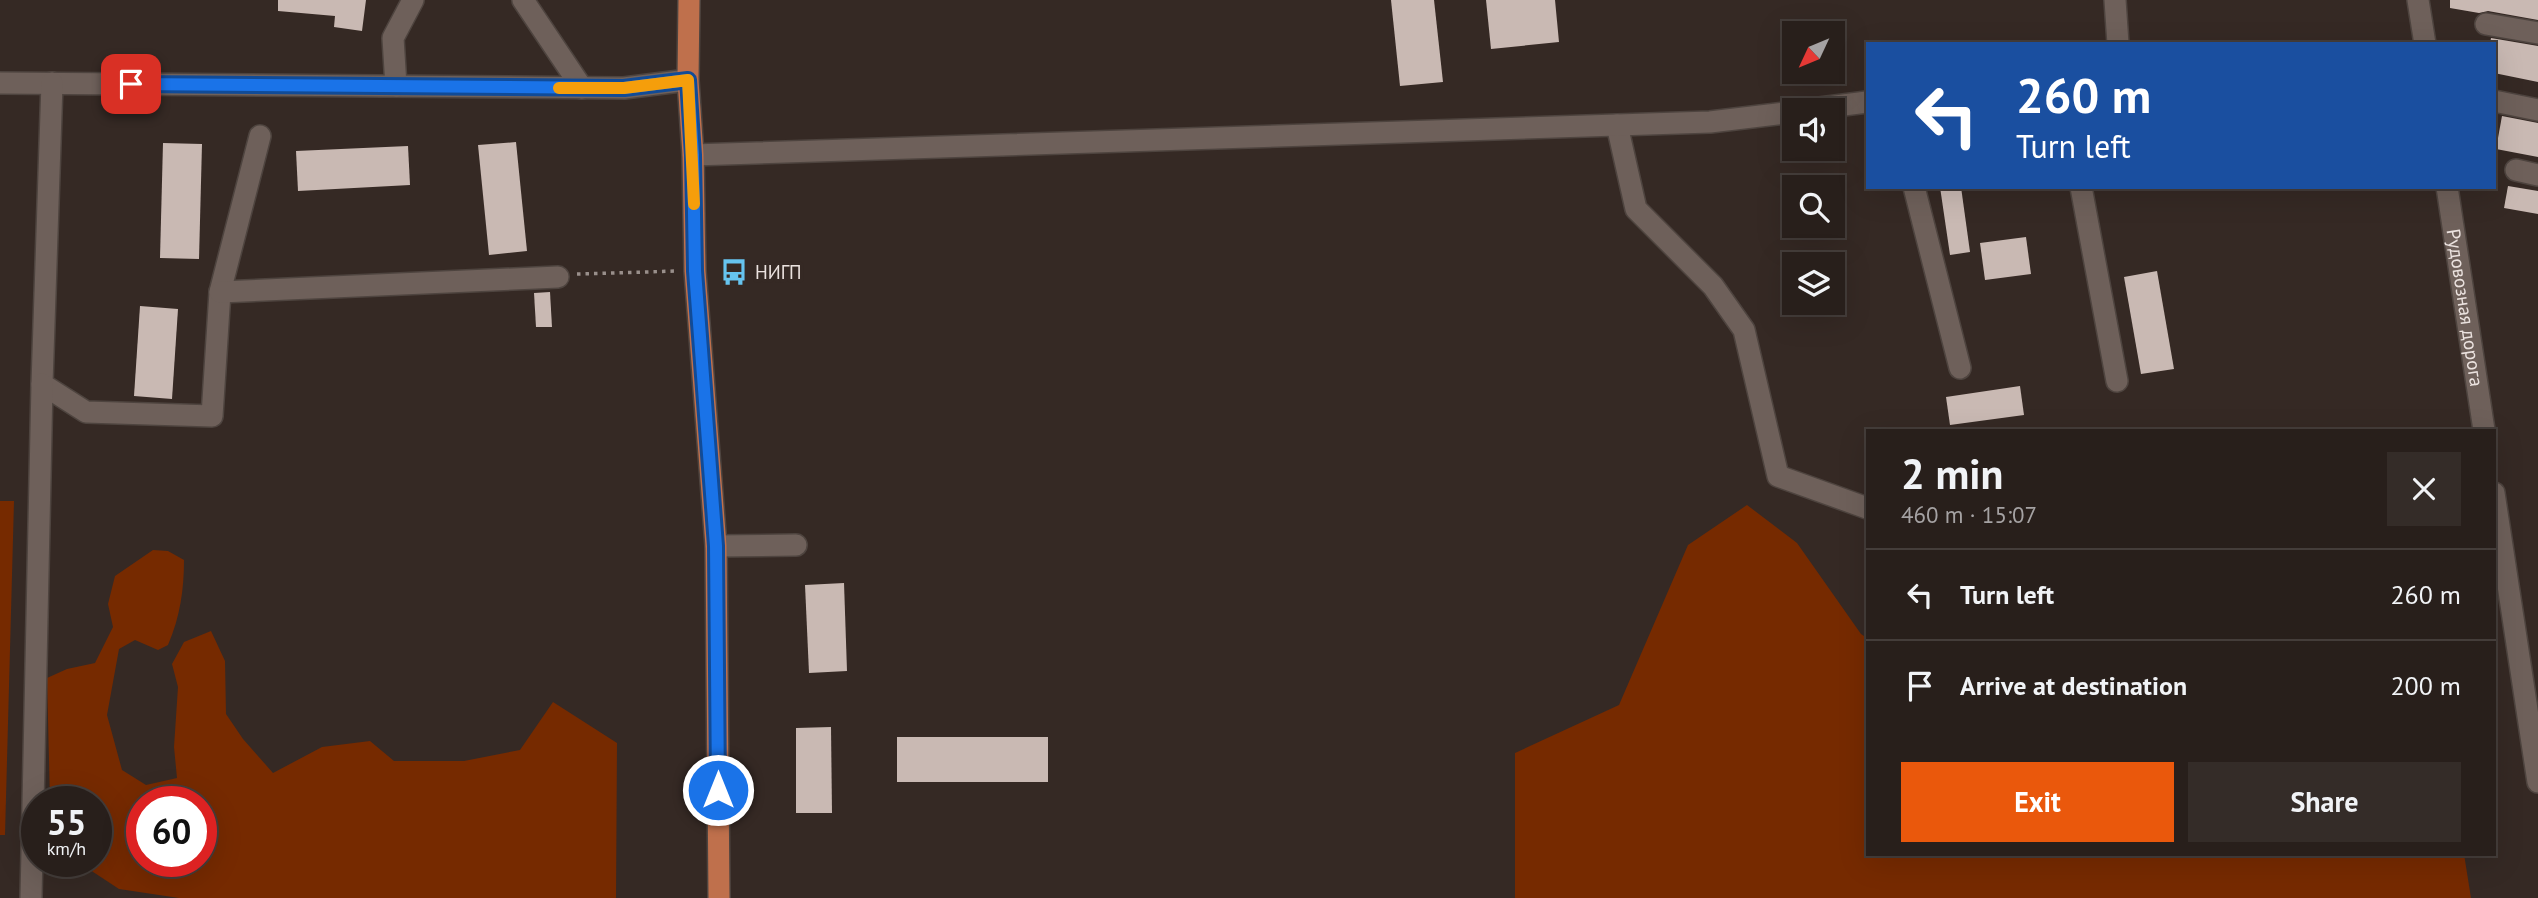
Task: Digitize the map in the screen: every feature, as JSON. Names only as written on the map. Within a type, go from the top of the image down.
[{"type":"main road","points":[[689,0],[688,80],[693,155],[695,271],[716,546],[719,898]]},
{"type":"street","points":[[396,86],[393,38],[413,0]]},
{"type":"street","points":[[523,0],[582,88]]},
{"type":"street","points":[[2115,0],[2118,42]]},
{"type":"street","points":[[2418,0],[2425,42]]},
{"type":"street","points":[[2486,24],[2538,33]]},
{"type":"street","points":[[0,83],[624,88],[688,80]]},
{"type":"street","points":[[31,898],[42,384],[52,83]]},
{"type":"street","points":[[2496,101],[2538,110]]},
{"type":"street","points":[[1845,105],[1866,103]]},
{"type":"street","points":[[693,155],[1710,122],[1782,113]]},
{"type":"street","points":[[1617,125],[1636,209],[1713,286],[1744,330],[1778,475],[1866,508]]},
{"type":"street","points":[[42,384],[86,412],[212,416],[220,292],[260,136]]},
{"type":"street","points":[[2516,170],[2538,175]]},
{"type":"street","points":[[1915,189],[1960,368]]},
{"type":"street","points":[[2081,189],[2117,381]]},
{"type":"street","name":"Рудовозная дорога","points":[[2447,189],[2484,429]]},
{"type":"street","points":[[220,292],[558,277]]},
{"type":"street","points":[[2496,506],[2538,782]]},
{"type":"street","points":[[716,546],[796,545]]},
{"type":"path","points":[[584,272],[695,271]]},
{"type":"shaded area","points":[[0,501],[14,501],[5,835],[0,835]]},
{"type":"shaded area","points":[[1747,505],[1797,543],[1866,637],[1866,856],[2464,856],[2471,898],[1515,898],[1515,753],[1619,705],[1688,545]]},
{"type":"shaded area","points":[[153,550],[168,551],[184,560],[180,603],[168,645],[158,650],[135,640],[119,649],[107,715],[122,770],[146,785],[177,778],[174,747],[178,687],[172,664],[184,642],[211,631],[225,661],[226,714],[243,739],[273,773],[322,747],[370,741],[394,761],[464,761],[520,750],[553,702],[617,743],[616,898],[179,898],[119,889],[101,877],[112,877],[112,786],[50,786],[47,678],[67,669],[95,663],[113,627],[108,604],[115,576]]},
{"type":"building","points":[[278,0],[366,0],[362,31],[334,27],[335,16],[278,11]]},
{"type":"building","points":[[1391,0],[1434,0],[1443,82],[1400,86]]},
{"type":"building","points":[[1486,0],[1555,0],[1559,42],[1491,49]]},
{"type":"building","points":[[2450,0],[2538,0],[2538,20],[2488,11],[2479,13],[2450,8]]},
{"type":"building","points":[[2491,38],[2538,46],[2538,82],[2496,73],[2496,42],[2490,42]]},
{"type":"building","points":[[2502,116],[2538,123],[2538,157],[2496,149]]},
{"type":"building","points":[[516,142],[527,251],[489,255],[478,145]]},
{"type":"building","points":[[163,143],[202,144],[199,259],[160,258]]},
{"type":"building","points":[[408,146],[410,185],[298,191],[296,151]]},
{"type":"building","points":[[2508,186],[2538,191],[2538,214],[2504,208]]},
{"type":"building","points":[[1940,189],[1961,189],[1970,252],[1950,255]]},
{"type":"building","points":[[2026,237],[2031,274],[1985,280],[1980,243]]},
{"type":"building","points":[[2157,271],[2174,369],[2141,374],[2124,277]]},
{"type":"building","points":[[550,292],[552,327],[536,327],[534,293]]},
{"type":"building","points":[[140,306],[178,309],[172,399],[134,396]]},
{"type":"building","points":[[2020,386],[2024,415],[1950,425],[1946,397]]},
{"type":"building","points":[[844,583],[847,671],[809,673],[805,585]]},
{"type":"building","points":[[831,727],[832,813],[796,813],[796,728]]},
{"type":"building","points":[[897,737],[1048,737],[1048,782],[897,782]]},
{"type":"slow traffic","points":[[559,88],[624,88],[688,80],[694,204]]},
{"type":"place","name":"НИГП","points":[[734,272]]},
{"type":"route","points":[[131,84],[624,88],[688,80],[693,155],[695,271],[716,546],[718,790]]}]
